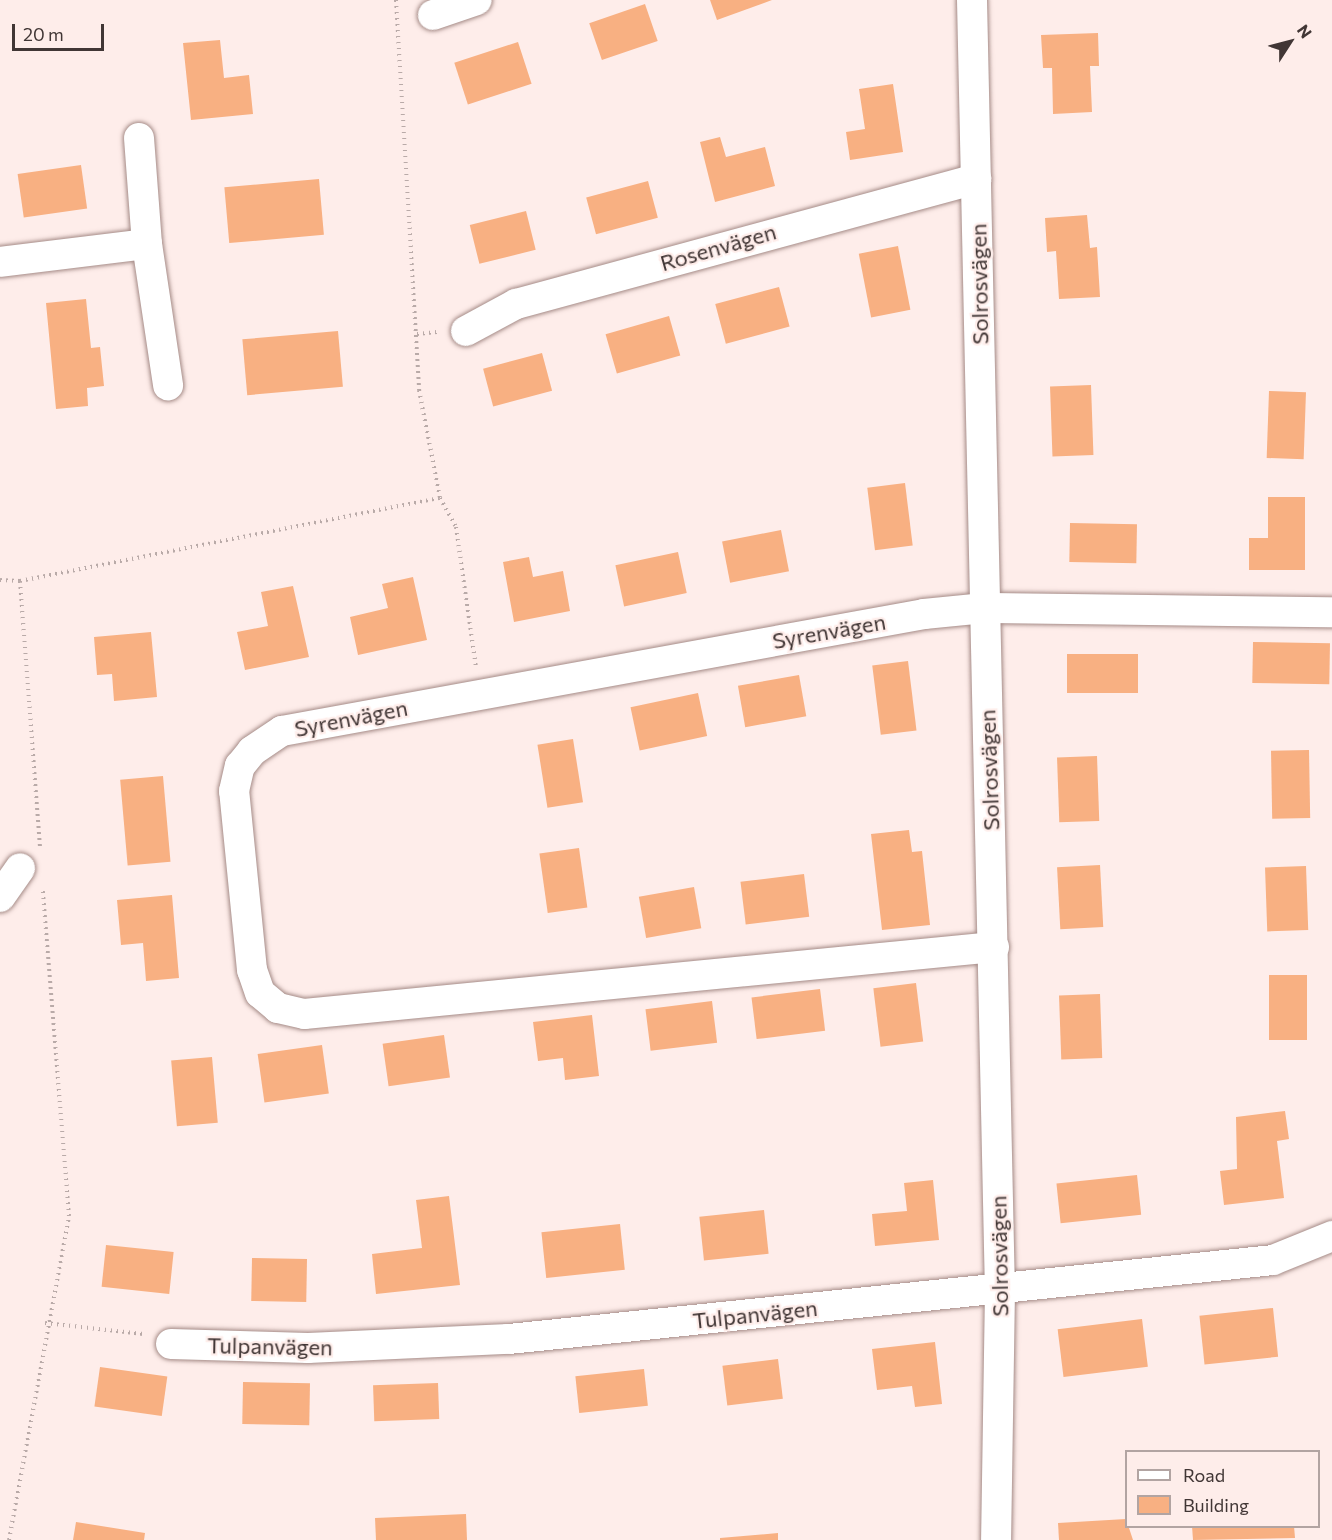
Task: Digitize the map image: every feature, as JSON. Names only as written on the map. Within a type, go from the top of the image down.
[{"type":"street","points":[[433,15],[477,0]]},
{"type":"street","name":"Solrosvägen","points":[[972,0],[1000,1290],[996,1540]]},
{"type":"street","points":[[139,138],[147,244],[168,385]]},
{"type":"street","name":"Rosenvägen","points":[[466,331],[516,304],[976,178]]},
{"type":"street","points":[[0,262],[147,244]]},
{"type":"street","name":"Syrenvägen","points":[[994,947],[304,1014],[279,1008],[260,993],[252,970],[234,792],[240,766],[252,751],[282,731],[924,614],[985,608],[1332,612]]},
{"type":"street","points":[[0,897],[34,870]]},
{"type":"street","name":"Tulpanvägen","points":[[171,1344],[308,1348],[498,1340],[1000,1290],[1273,1260],[1332,1236]]},
{"type":"path","points":[[396,0],[419,390],[440,498],[456,527],[480,694]]},
{"type":"path","points":[[0,579],[20,581],[440,498]]},
{"type":"path","points":[[9,1540],[69,1193],[34,870],[20,581]]},
{"type":"path","points":[[45,1323],[146,1335],[171,1344]]},
{"type":"building","points":[[710,0],[772,0],[717,20]]},
{"type":"building","points":[[645,4],[658,41],[602,60],[589,23]]},
{"type":"building","points":[[1098,33],[1099,66],[1090,66],[1092,112],[1053,114],[1052,68],[1043,68],[1041,35]]},
{"type":"building","points":[[220,40],[224,78],[249,75],[253,114],[191,120],[183,43]]},
{"type":"building","points":[[518,42],[532,84],[468,105],[454,63]]},
{"type":"building","points":[[893,84],[903,152],[850,160],[846,132],[865,129],[859,89]]},
{"type":"building","points":[[720,137],[726,157],[765,147],[775,186],[715,202],[700,142]]},
{"type":"building","points":[[81,165],[87,209],[24,217],[18,174]]},
{"type":"building","points":[[319,179],[324,235],[229,243],[224,187]]},
{"type":"building","points":[[648,181],[658,218],[596,234],[586,198]]},
{"type":"building","points":[[526,211],[536,250],[479,264],[470,225]]},
{"type":"building","points":[[1087,215],[1090,248],[1097,247],[1100,297],[1059,299],[1056,251],[1047,252],[1045,218]]},
{"type":"building","points":[[898,246],[910,310],[871,317],[859,254]]},
{"type":"building","points":[[779,287],[790,327],[726,344],[715,304]]},
{"type":"building","points":[[86,299],[91,348],[100,347],[104,386],[87,388],[88,406],[56,409],[46,303]]},
{"type":"building","points":[[669,316],[680,355],[617,374],[606,334]]},
{"type":"building","points":[[338,331],[343,387],[247,395],[242,339]]},
{"type":"building","points":[[542,353],[552,391],[493,406],[483,369]]},
{"type":"building","points":[[1091,385],[1093,455],[1052,456],[1050,386]]},
{"type":"building","points":[[1269,391],[1306,392],[1304,459],[1267,458]]},
{"type":"building","points":[[905,483],[913,546],[875,550],[867,488]]},
{"type":"building","points":[[1268,497],[1305,497],[1305,570],[1249,570],[1249,538],[1268,538]]},
{"type":"building","points":[[1070,523],[1137,524],[1136,563],[1069,562]]},
{"type":"building","points":[[781,530],[789,571],[730,583],[722,541]]},
{"type":"building","points":[[678,552],[687,593],[624,606],[615,565]]},
{"type":"building","points":[[529,557],[533,577],[563,571],[570,611],[514,622],[503,562]]},
{"type":"building","points":[[413,577],[427,640],[358,655],[350,617],[388,608],[382,584]]},
{"type":"building","points":[[293,586],[309,657],[245,670],[237,632],[268,626],[261,592]]},
{"type":"building","points":[[151,632],[157,697],[114,701],[112,674],[97,675],[94,637]]},
{"type":"building","points":[[1253,642],[1330,643],[1329,684],[1252,683]]},
{"type":"building","points":[[1067,654],[1138,654],[1138,693],[1067,693]]},
{"type":"building","points":[[908,661],[917,730],[881,735],[872,665]]},
{"type":"building","points":[[799,675],[806,716],[745,727],[738,686]]},
{"type":"building","points":[[698,693],[707,736],[640,750],[631,707]]},
{"type":"building","points":[[573,739],[583,802],[547,808],[537,745]]},
{"type":"building","points":[[1309,750],[1310,818],[1272,819],[1271,751]]},
{"type":"building","points":[[1097,756],[1099,821],[1059,822],[1057,757]]},
{"type":"building","points":[[163,776],[170,862],[128,865],[120,780]]},
{"type":"building","points":[[909,830],[912,852],[922,851],[930,925],[882,930],[871,834]]},
{"type":"building","points":[[579,848],[587,907],[548,913],[539,854]]},
{"type":"building","points":[[1100,865],[1103,927],[1060,929],[1057,867]]},
{"type":"building","points":[[1306,866],[1308,930],[1267,931],[1265,867]]},
{"type":"building","points":[[804,874],[809,917],[746,924],[740,882]]},
{"type":"building","points":[[694,887],[701,928],[646,938],[639,897]]},
{"type":"building","points":[[172,895],[179,978],[146,981],[143,943],[121,945],[117,900]]},
{"type":"building","points":[[1269,975],[1307,975],[1307,1040],[1269,1040]]},
{"type":"building","points":[[916,983],[923,1042],[881,1047],[873,988]]},
{"type":"building","points":[[820,989],[825,1031],[757,1039],[752,997]]},
{"type":"building","points":[[1100,994],[1102,1058],[1061,1059],[1059,995]]},
{"type":"building","points":[[712,1001],[717,1043],[651,1051],[645,1009]]},
{"type":"building","points":[[592,1015],[599,1076],[565,1080],[563,1058],[538,1061],[533,1022]]},
{"type":"building","points":[[444,1035],[450,1078],[389,1086],[383,1044]]},
{"type":"building","points":[[322,1045],[329,1094],[264,1103],[258,1054]]},
{"type":"building","points":[[212,1057],[218,1123],[177,1126],[171,1061]]},
{"type":"building","points":[[1285,1111],[1289,1139],[1277,1141],[1284,1198],[1224,1205],[1220,1171],[1237,1169],[1236,1117]]},
{"type":"building","points":[[1137,1175],[1141,1215],[1061,1223],[1056,1183]]},
{"type":"building","points":[[933,1180],[939,1240],[875,1246],[872,1214],[907,1211],[904,1183]]},
{"type":"building","points":[[449,1196],[460,1285],[376,1294],[372,1254],[422,1248],[416,1200]]},
{"type":"building","points":[[764,1210],[769,1254],[704,1261],[699,1217]]},
{"type":"building","points":[[620,1224],[625,1270],[546,1278],[541,1232]]},
{"type":"building","points":[[106,1245],[174,1252],[169,1294],[102,1287]]},
{"type":"building","points":[[252,1258],[307,1259],[306,1302],[251,1301]]},
{"type":"building","points":[[1273,1308],[1278,1357],[1205,1364],[1199,1316]]},
{"type":"building","points":[[1142,1319],[1148,1367],[1063,1377],[1058,1329]]},
{"type":"building","points":[[935,1342],[942,1404],[915,1407],[912,1386],[877,1390],[872,1349]]},
{"type":"building","points":[[778,1359],[783,1399],[727,1406],[722,1366]]},
{"type":"building","points":[[100,1367],[167,1376],[162,1416],[94,1407]]},
{"type":"building","points":[[644,1369],[648,1406],[579,1413],[575,1376]]},
{"type":"building","points":[[243,1382],[310,1383],[309,1425],[242,1424]]},
{"type":"building","points":[[438,1383],[439,1419],[374,1421],[373,1385]]},
{"type":"building","points":[[466,1514],[467,1540],[376,1540],[375,1518]]},
{"type":"building","points":[[1125,1519],[1125,1528],[1129,1528],[1133,1540],[1059,1540],[1058,1523]]},
{"type":"building","points":[[76,1522],[145,1533],[144,1540],[73,1540]]},
{"type":"building","points":[[1192,1528],[1294,1528],[1295,1538],[1193,1540]]},
{"type":"building","points":[[778,1533],[778,1540],[720,1540],[720,1538]]}]
